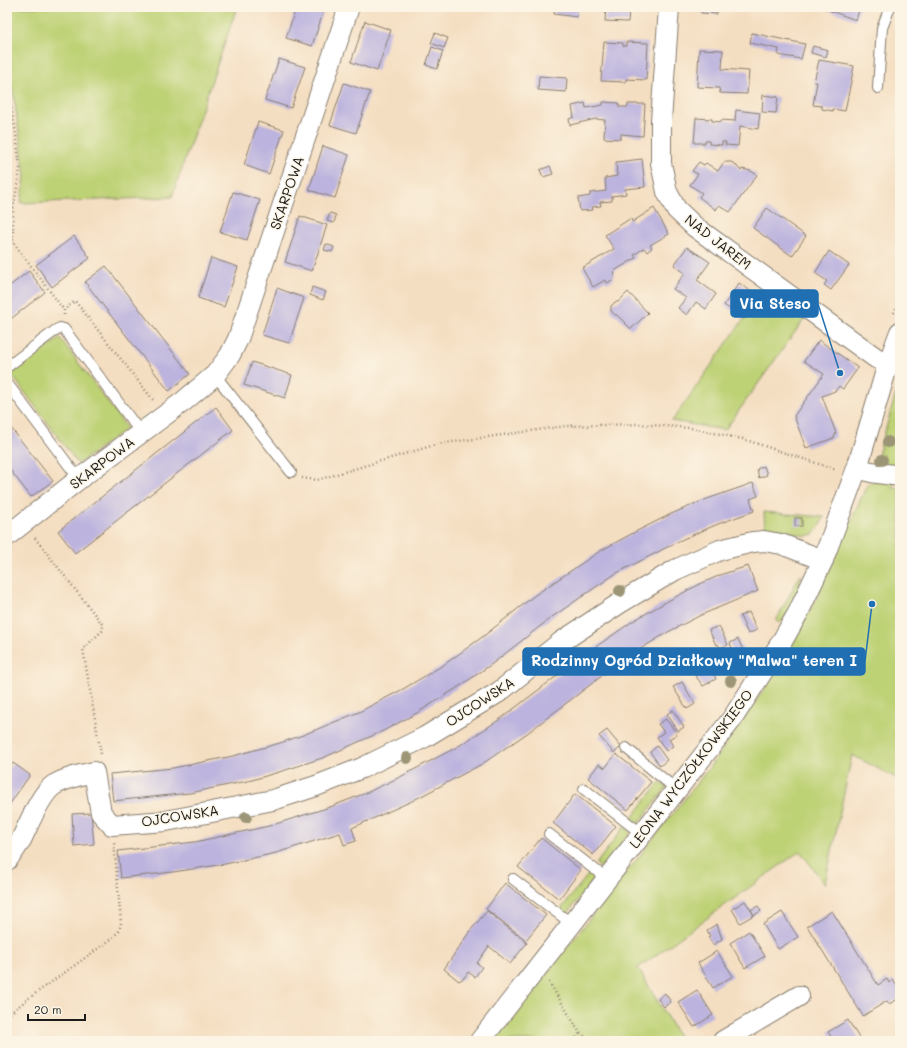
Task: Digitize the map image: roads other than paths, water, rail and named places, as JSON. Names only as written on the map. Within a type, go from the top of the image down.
[{"type":"street","name":"SKARPOWA","points":[[7,536],[79,479],[184,401],[215,374],[230,355],[238,339],[349,7]]},
{"type":"street","name":"NAD JAREM","points":[[669,7],[661,114],[661,164],[667,192],[676,209],[695,227],[876,358],[888,364]]},
{"type":"street","name":"LEONA WYCZÓŁKOWSKIEGO","points":[[480,1041],[732,718],[764,670],[798,613],[823,560],[850,470],[888,364],[897,324]]},
{"type":"street","points":[[850,470],[900,476]]},
{"type":"street","name":"OJCOWSKA","points":[[7,860],[20,842],[31,818],[44,796],[52,786],[70,778],[94,772],[101,813],[112,825],[166,821],[273,800],[316,786],[362,768],[425,737],[499,692],[561,642],[620,602],[675,570],[720,550],[753,542],[764,541],[781,544],[823,560]]},
{"type":"street","points":[[723,1041],[799,996]]},
{"type":"lane","points":[[878,88],[882,28],[890,7]]},
{"type":"lane","points":[[7,367],[56,330],[60,328],[64,329],[142,432]]},
{"type":"lane","points":[[215,374],[291,472]]},
{"type":"lane","points":[[7,383],[79,479]]},
{"type":"lane","points":[[626,748],[677,790]]},
{"type":"lane","points":[[584,788],[642,834]]},
{"type":"lane","points":[[549,834],[607,879]]},
{"type":"lane","points":[[513,879],[572,924]]},
{"type":"place","name":"Via Steso","points":[[840,373]]},
{"type":"place","name":"Rodzinny Ogród Działkowy \"Malwa\" teren I","points":[[872,604]]}]
